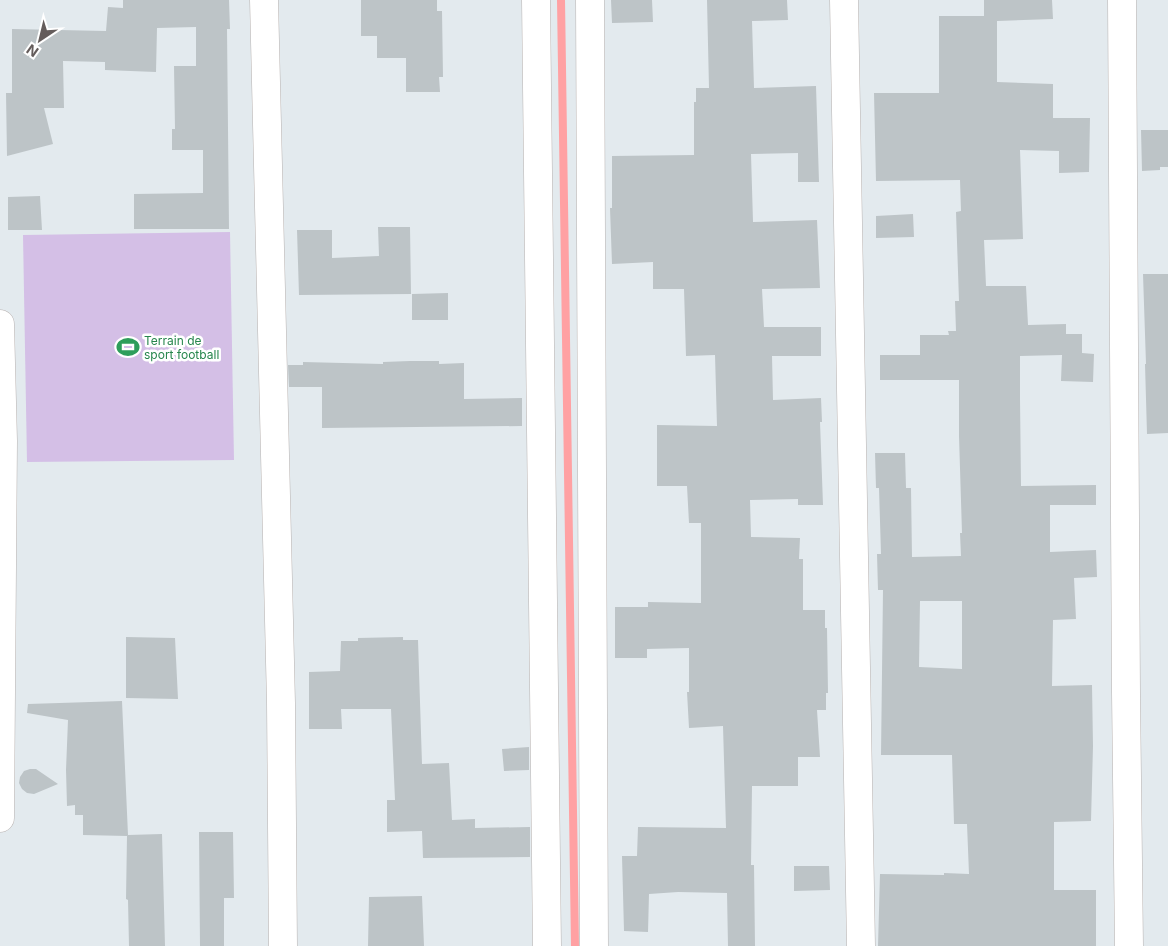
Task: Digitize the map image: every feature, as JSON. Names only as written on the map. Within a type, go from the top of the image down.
[{"type":"street","points":[[264,0],[281,703],[283,946]]},
{"type":"street","points":[[536,0],[547,946]]},
{"type":"street","points":[[590,0],[594,946]]},
{"type":"street","points":[[844,0],[861,946]]},
{"type":"street","points":[[1122,0],[1129,946]]},
{"type":"street","points":[[0,324],[3,441],[0,818]]},
{"type":"shaded area","name":"Terrain de sport football","points":[[230,232],[234,460],[27,462],[23,235]]},
{"type":"building","points":[[123,0],[229,0],[230,29],[227,29],[229,229],[134,229],[134,194],[203,193],[203,150],[172,150],[172,129],[175,129],[174,66],[196,66],[196,27],[157,28],[156,72],[105,70],[105,62],[63,61],[64,108],[44,108],[53,144],[7,156],[6,93],[12,93],[12,29],[106,31],[108,7],[123,8]]},
{"type":"building","points":[[361,0],[437,0],[437,11],[442,11],[443,77],[439,77],[440,92],[406,92],[406,58],[377,58],[377,36],[361,36]]},
{"type":"building","points":[[611,0],[652,0],[653,22],[612,23]]},
{"type":"building","points":[[707,0],[787,0],[788,20],[752,21],[754,88],[816,86],[819,182],[798,182],[798,153],[751,154],[753,222],[817,220],[820,288],[762,289],[764,327],[821,327],[821,356],[772,356],[773,400],[821,398],[823,505],[798,505],[798,499],[750,500],[751,537],[800,538],[799,559],[803,559],[803,610],[825,610],[828,693],[826,693],[826,710],[817,710],[820,757],[798,757],[798,786],[752,786],[751,865],[754,865],[755,946],[728,946],[727,893],[678,892],[649,894],[648,932],[624,931],[622,856],[637,856],[638,827],[726,828],[723,726],[689,728],[687,692],[689,692],[689,648],[647,649],[647,658],[615,658],[615,607],[648,607],[648,602],[701,603],[701,523],[689,523],[687,486],[657,486],[657,425],[717,426],[715,355],[686,356],[684,289],[653,289],[653,262],[612,264],[610,208],[612,208],[612,156],[694,155],[694,102],[696,102],[696,88],[709,88]]},
{"type":"building","points":[[984,0],[1052,0],[1053,19],[997,21],[997,82],[1053,84],[1053,118],[1090,118],[1089,172],[1059,173],[1059,151],[1020,150],[1023,239],[984,240],[986,286],[1026,286],[1028,325],[1066,324],[1066,334],[1082,334],[1082,353],[1094,354],[1093,382],[1061,381],[1062,355],[1020,356],[1020,399],[1021,486],[1096,485],[1096,505],[1050,505],[1050,552],[1096,550],[1097,577],[1074,578],[1076,619],[1053,620],[1052,686],[1092,685],[1091,821],[1054,822],[1054,890],[1096,890],[1096,946],[878,946],[880,874],[969,874],[967,824],[954,824],[952,755],[881,755],[883,590],[878,590],[877,554],[881,554],[879,488],[876,488],[875,453],[905,453],[906,488],[911,488],[912,557],[961,556],[959,380],[880,380],[880,355],[920,355],[920,335],[949,335],[948,331],[956,331],[955,301],[959,301],[956,212],[961,211],[960,180],[876,181],[874,93],[939,93],[939,16],[984,16]],"holes":[[[920,601],[962,601],[962,669],[919,667]]]},
{"type":"building","points":[[1141,130],[1168,130],[1168,167],[1160,167],[1160,170],[1142,171]]},
{"type":"building","points":[[40,196],[42,230],[8,230],[8,197]]},
{"type":"building","points":[[913,214],[914,237],[876,238],[876,216]]},
{"type":"building","points":[[378,227],[410,227],[411,294],[299,295],[297,230],[332,230],[332,258],[379,256]]},
{"type":"building","points":[[1143,274],[1168,274],[1168,433],[1147,434]]},
{"type":"building","points":[[448,293],[448,320],[412,320],[412,294]]},
{"type":"building","points":[[439,361],[439,364],[464,363],[464,399],[522,398],[522,426],[322,428],[322,387],[289,387],[288,365],[303,365],[303,362],[383,364],[383,362]]},
{"type":"building","points":[[126,637],[175,638],[178,699],[126,698]]},
{"type":"building","points":[[403,637],[403,640],[418,640],[422,764],[449,763],[452,820],[475,819],[475,828],[530,827],[530,857],[423,858],[422,831],[387,832],[387,800],[395,800],[391,709],[341,709],[342,729],[309,729],[309,672],[340,671],[341,641],[358,641],[358,638]]},
{"type":"building","points":[[122,701],[128,835],[162,834],[165,946],[129,946],[128,900],[126,899],[127,836],[83,835],[83,815],[75,815],[75,805],[67,806],[68,720],[27,713],[28,704]]},
{"type":"building","points":[[529,747],[529,770],[504,771],[502,749]]},
{"type":"building","points":[[36,769],[58,784],[34,794],[27,793],[19,783],[24,771]]},
{"type":"building","points":[[199,832],[233,832],[234,898],[224,898],[224,946],[200,946]]},
{"type":"building","points":[[794,866],[829,866],[830,890],[794,891]]},
{"type":"building","points":[[422,896],[424,946],[368,946],[369,897]]},
{"type":"waterway","points":[[561,0],[575,946]]},
{"type":"place","name":"Terrain de sport football","points":[[128,347]]}]
